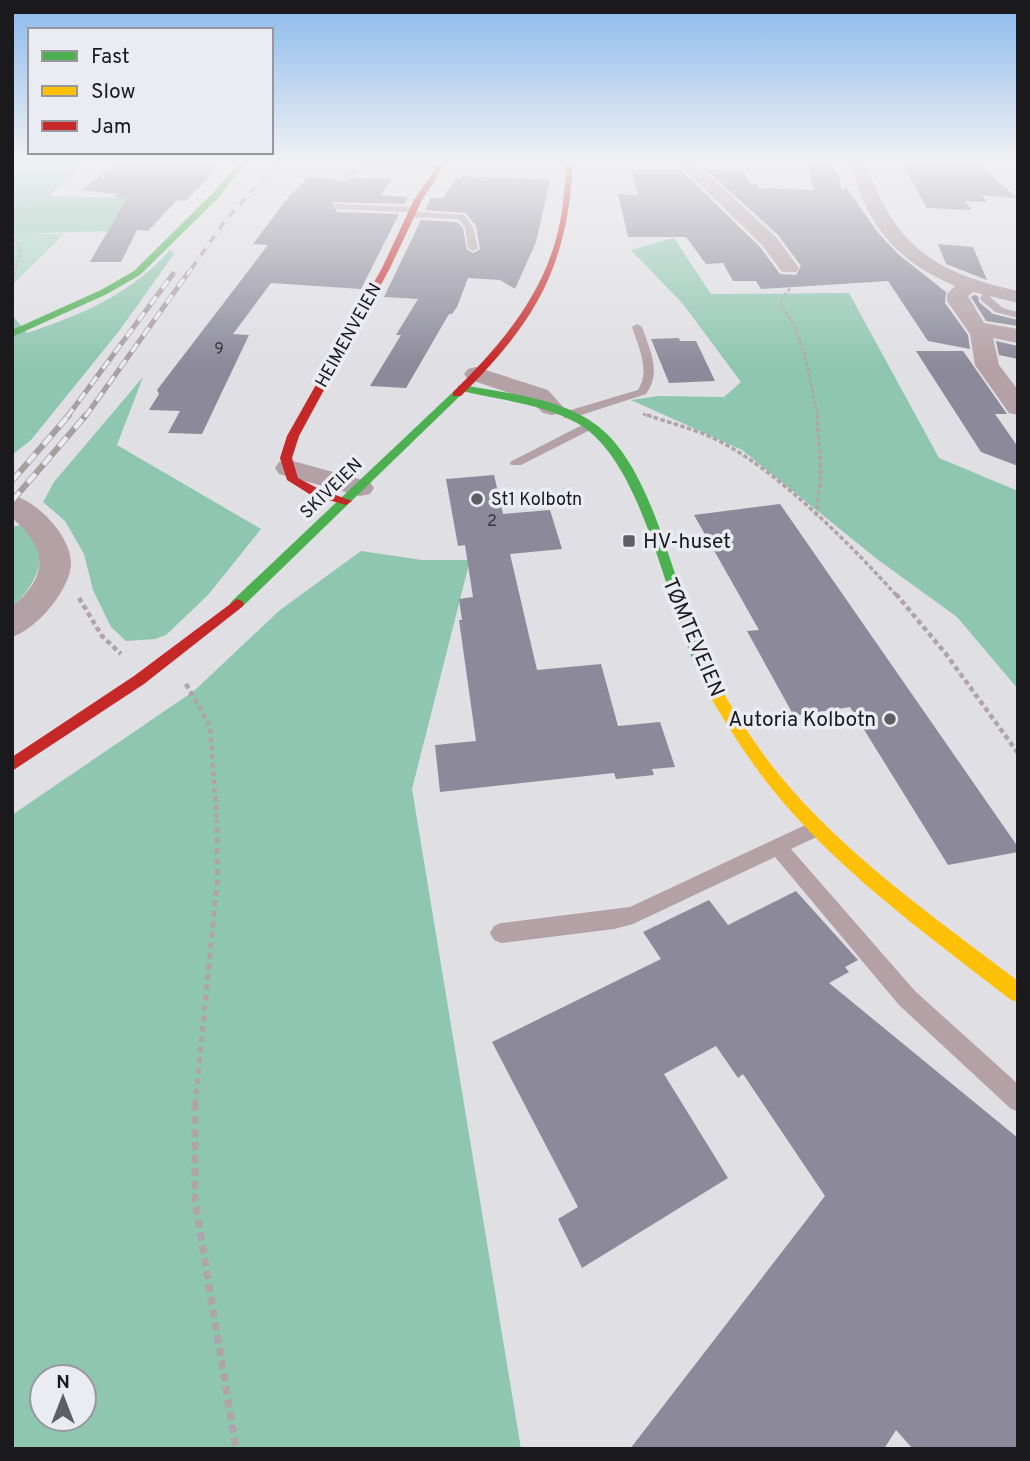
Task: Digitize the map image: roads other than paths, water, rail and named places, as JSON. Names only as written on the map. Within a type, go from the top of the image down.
[{"type":"street","points":[[14,336],[104,292],[137,272],[181,229]]},
{"type":"street","name":"HEIMENVEIEN","points":[[353,494],[289,468],[286,458],[289,444],[405,229]]},
{"type":"street","name":"SKIVEIEN","points":[[12,765],[158,667],[213,624],[353,494],[469,381],[520,326],[547,283],[563,229]]},
{"type":"street","points":[[756,229],[789,268]]},
{"type":"street","points":[[888,229],[922,261],[980,289],[1018,297]]},
{"type":"street","points":[[980,289],[961,291],[957,297],[977,328],[987,365],[1018,408]]},
{"type":"street","points":[[977,328],[1018,336]]},
{"type":"street","name":"TØMTEVEIEN","points":[[469,381],[539,395],[560,412],[605,438],[626,472],[644,512],[695,647],[724,708],[785,795],[816,828],[888,891],[1018,993]]},
{"type":"street","points":[[12,503],[37,522],[47,534],[54,549],[55,571],[48,591],[12,626]]},
{"type":"lane","points":[[469,229],[473,248]]},
{"type":"lane","points":[[980,289],[992,306],[1018,315]]},
{"type":"lane","points":[[560,412],[608,403],[642,392],[648,387],[651,378],[636,327]]},
{"type":"lane","points":[[516,461],[588,426]]},
{"type":"lane","points":[[501,933],[614,920],[633,915],[816,828]]},
{"type":"lane","points":[[778,847],[907,998],[1018,1100]]},
{"type":"railway","points":[[187,275],[219,229]]},
{"type":"railway","points":[[85,417],[188,273]]},
{"type":"railway","points":[[67,417],[173,274]]},
{"type":"railway","points":[[12,481],[69,415]]},
{"type":"railway","points":[[12,501],[86,415]]},
{"type":"place","name":"St1 Kolbotn","points":[[477,499]]},
{"type":"place","name":"HV-huset","points":[[629,541]]},
{"type":"place","name":"Autoria Kolbotn","points":[[890,719]]}]
